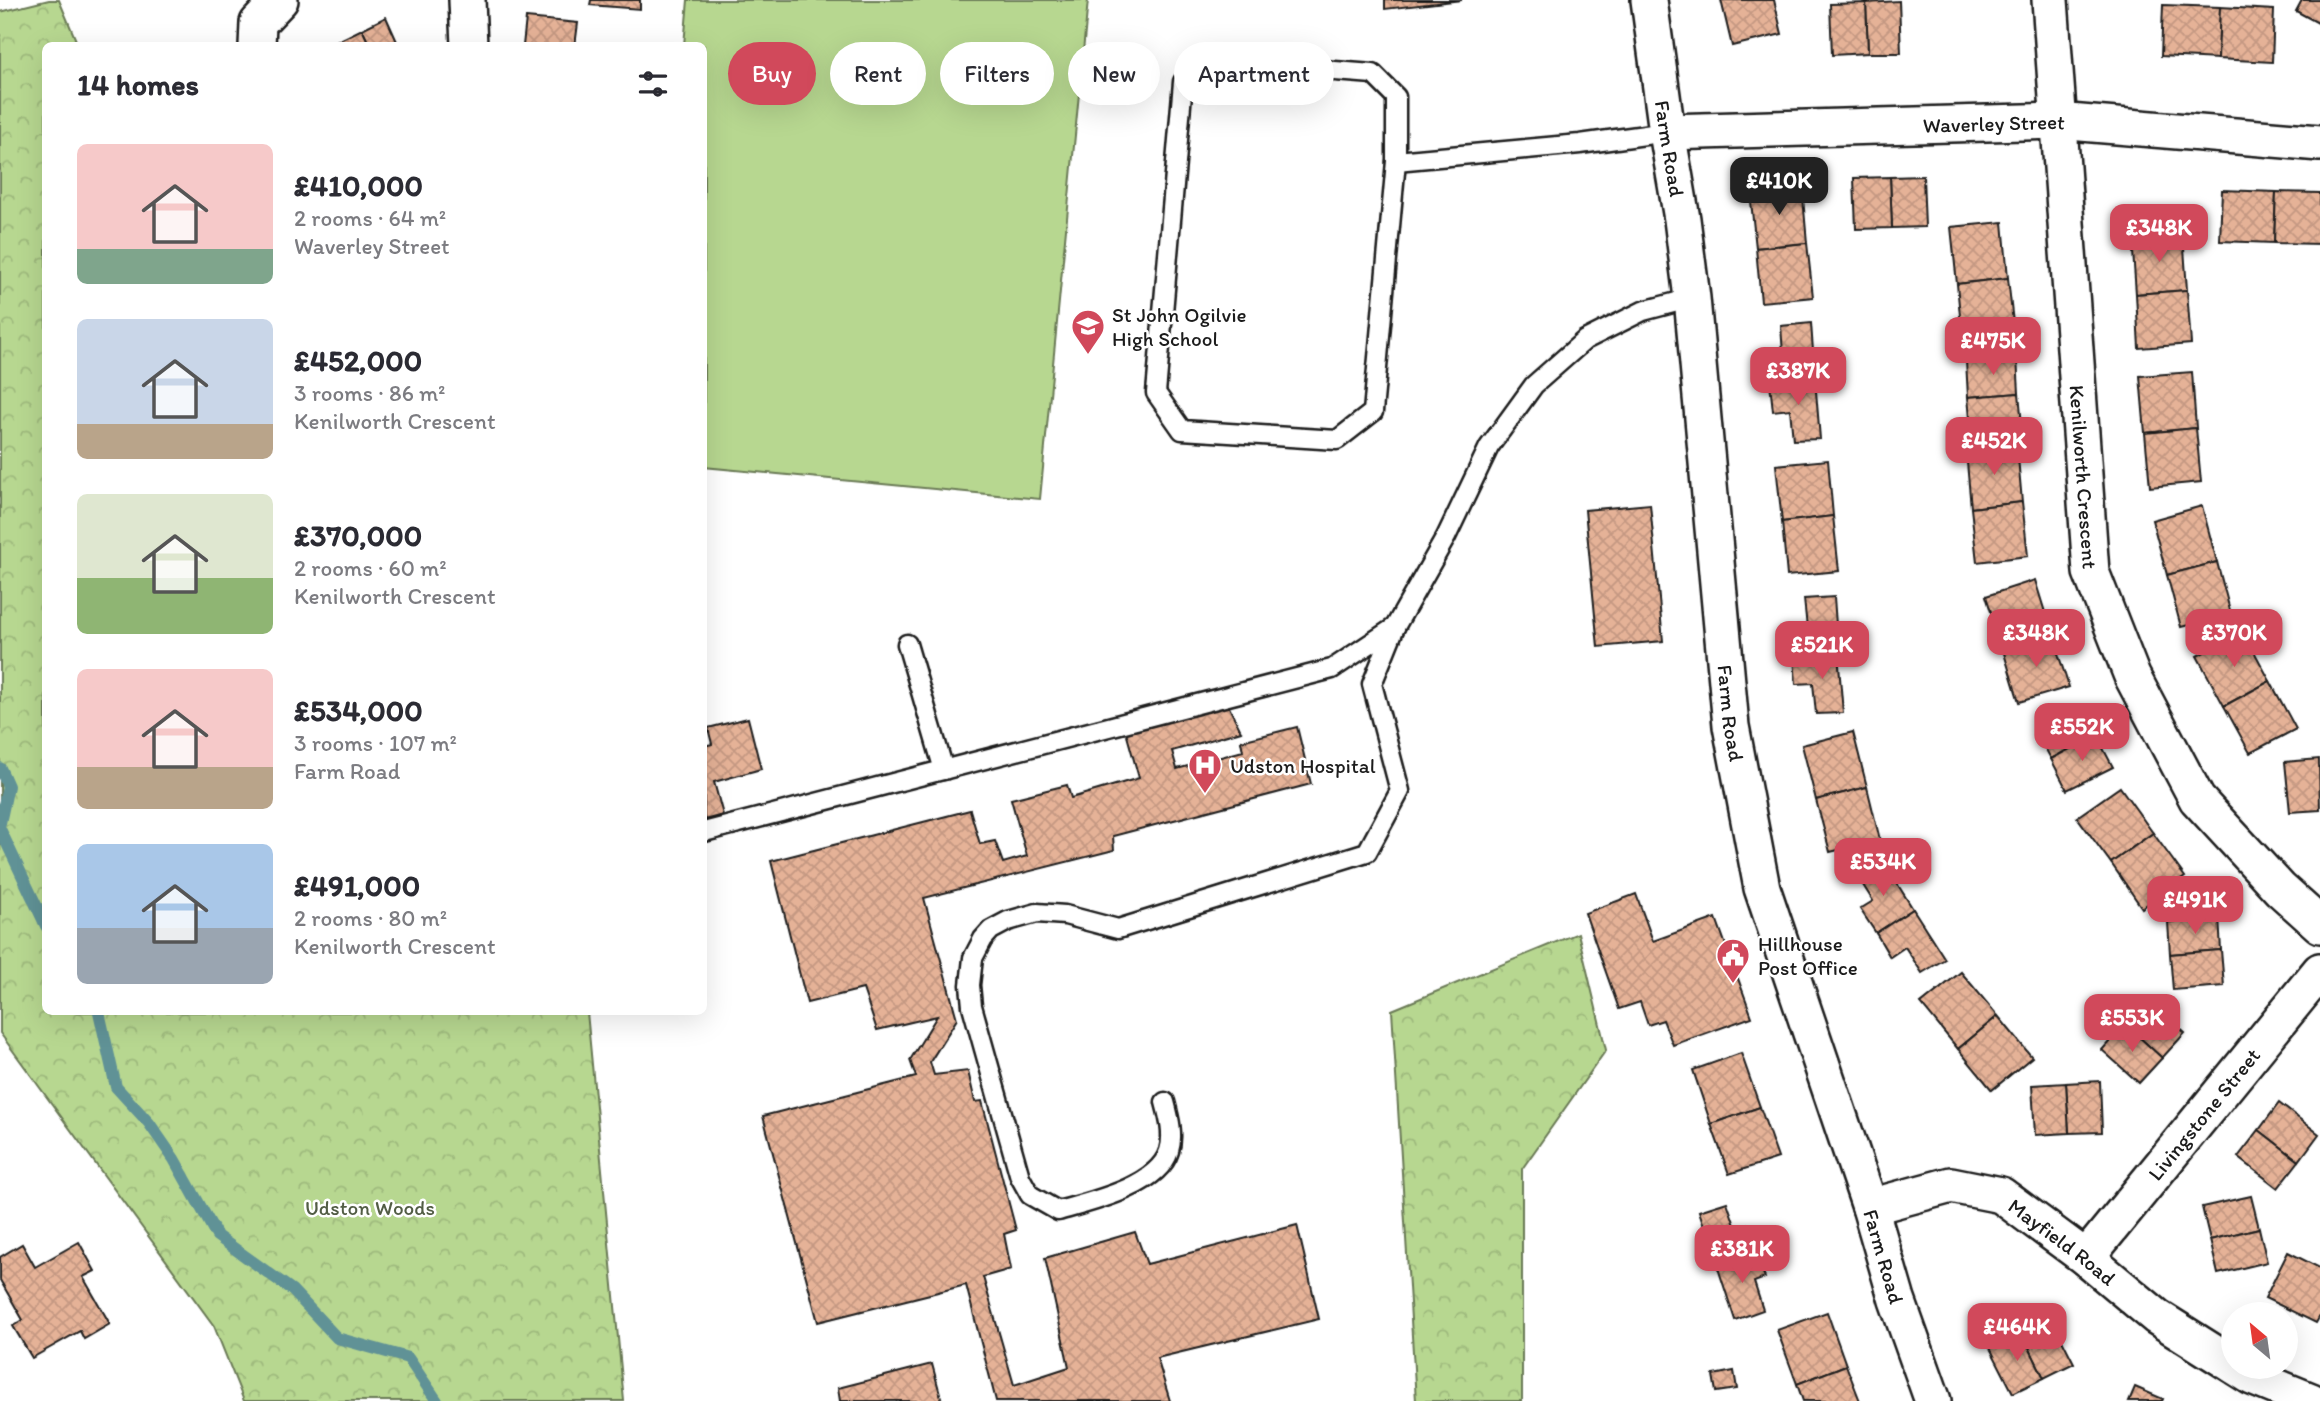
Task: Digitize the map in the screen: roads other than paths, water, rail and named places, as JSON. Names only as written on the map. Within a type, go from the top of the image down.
[{"type":"street","points":[[257,42],[258,23],[280,0]]},
{"type":"street","points":[[467,0],[469,42]]},
{"type":"street","name":"Farm Road","points":[[1649,0],[1692,298],[1731,726],[1762,888],[1870,1207],[1897,1300],[1933,1401]]},
{"type":"street","name":"Kenilworth Crescent","points":[[2050,0],[2091,572],[2132,676],[2197,799],[2280,889],[2320,925]]},
{"type":"street","name":"Waverley Street","points":[[1667,132],[2057,121],[2320,143]]},
{"type":"street","name":"Livingstone Street","points":[[2086,1258],[2320,971]]},
{"type":"street","name":"Mayfield Road","points":[[1870,1207],[1951,1185],[2001,1195],[2086,1258],[2157,1317],[2221,1358]]},
{"type":"street","name":"Mayfield Road","points":[[2257,1379],[2311,1401]]},
{"type":"lane","points":[[1207,61],[1373,74],[1396,97],[1396,161],[1373,412],[1337,440],[1182,430],[1156,393],[1183,82],[1207,61]]},
{"type":"lane","points":[[1396,161],[1580,144],[1667,132]]},
{"type":"lane","points":[[1165,1102],[1171,1126],[1170,1149],[1163,1164],[1151,1176],[1098,1200],[1058,1211],[1030,1195],[1020,1177],[1009,1144],[972,1006],[970,985],[973,958],[983,939],[991,930],[1008,921],[1037,913],[1065,915],[1118,929],[1367,852],[1400,791],[1372,684],[1395,628],[1446,537],[1489,447],[1534,386],[1585,340],[1643,311],[1692,298]]},
{"type":"lane","points":[[707,831],[1332,669],[1395,628]]},
{"type":"lane","points":[[907,644],[944,770]]},
{"type":"waterway","points":[[0,768],[8,786],[0,823]]},
{"type":"waterway","points":[[0,829],[42,918]]},
{"type":"waterway","points":[[100,1015],[116,1087],[149,1123],[174,1159],[217,1236],[292,1290],[337,1338],[408,1358],[437,1401]]},
{"type":"place","name":"St John Ogilvie High School","points":[[1088,356]]},
{"type":"place","name":"Udston Hospital","points":[[1205,795]]},
{"type":"place","name":"Hillhouse Post Office","points":[[1733,985]]},
{"type":"park label","name":"Udston Woods","points":[[370,1207]]}]
